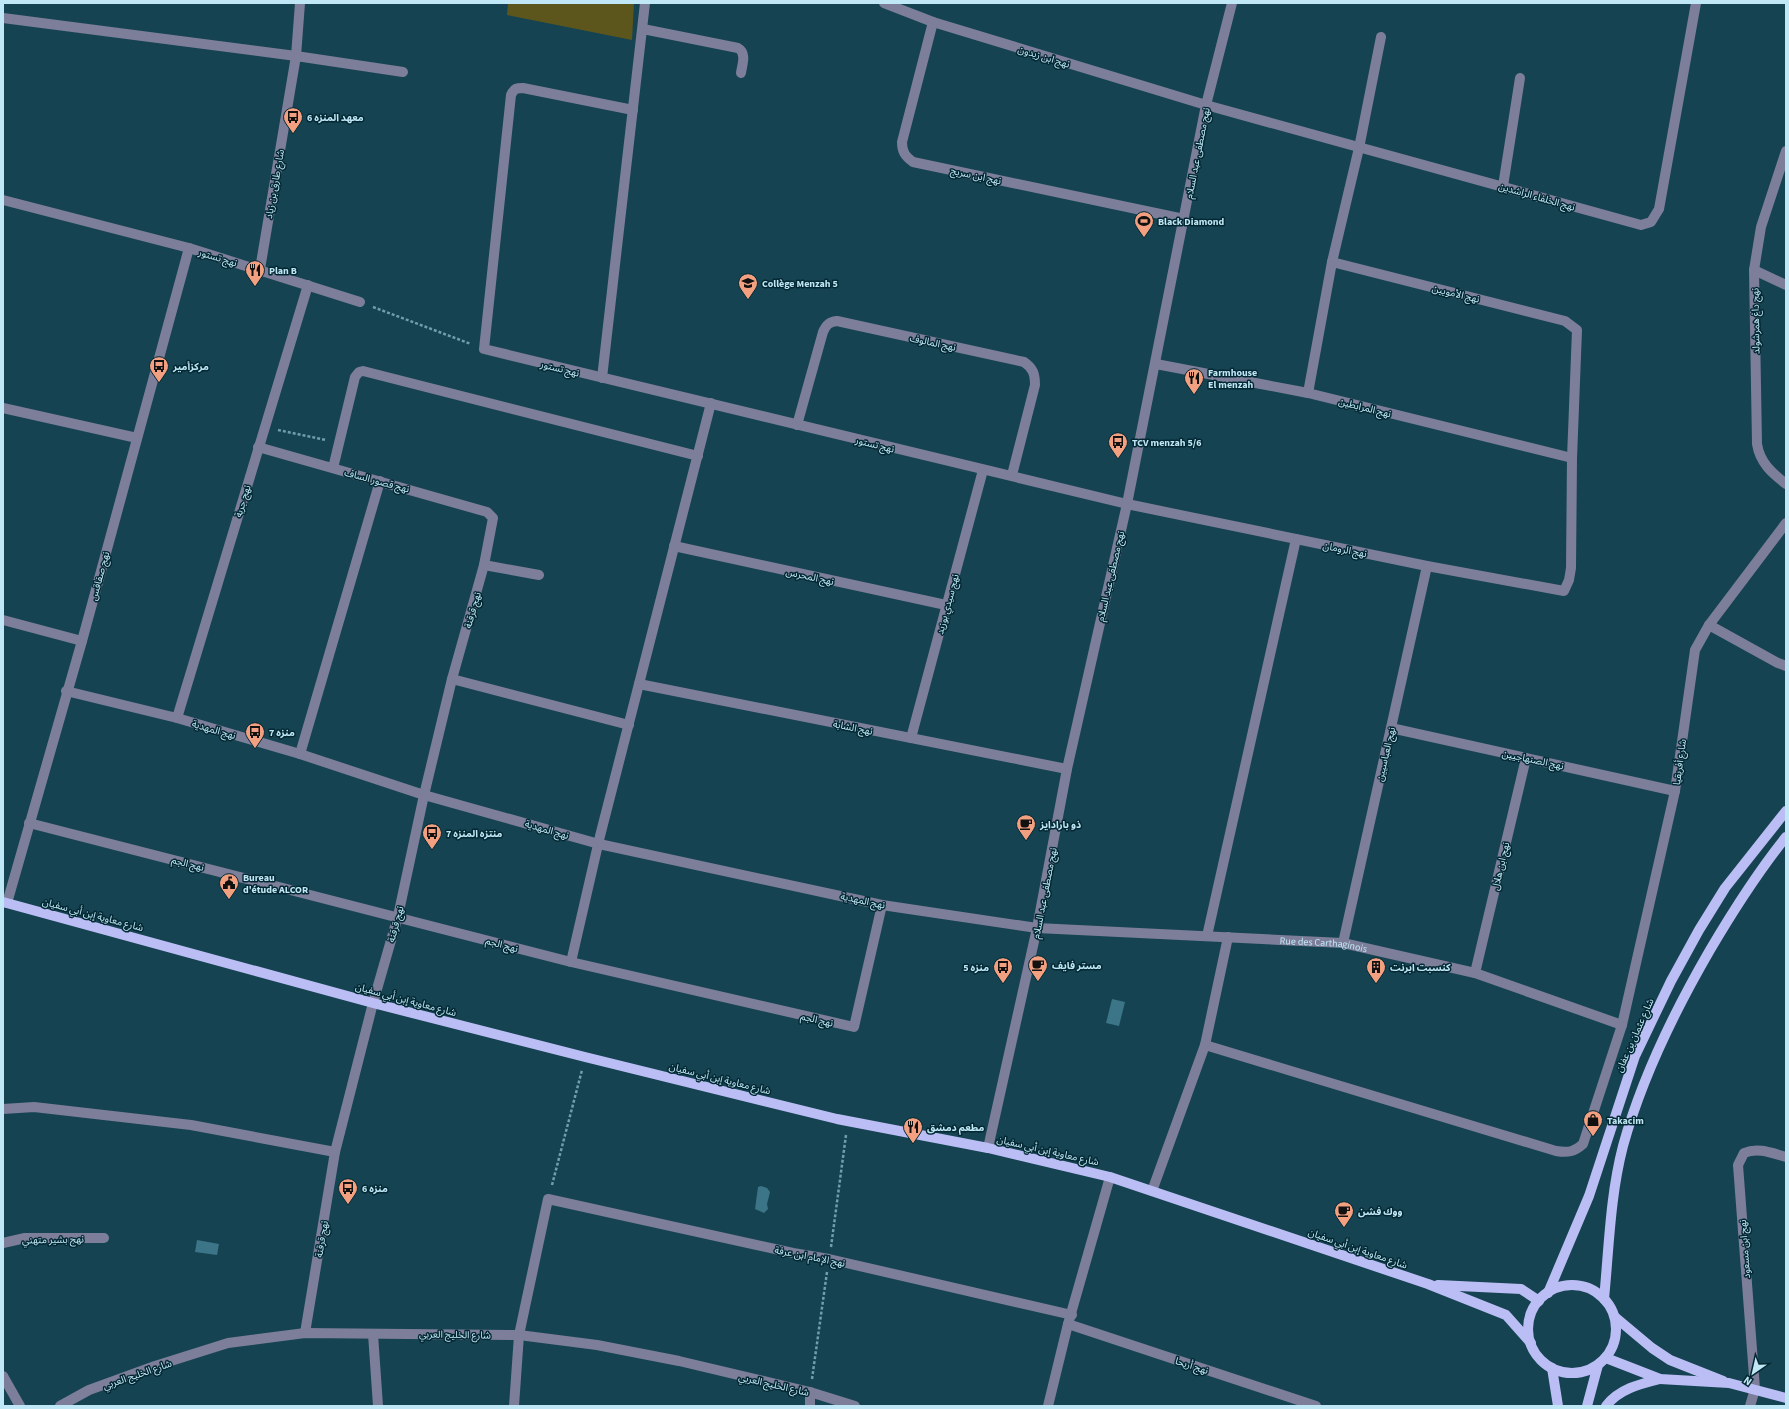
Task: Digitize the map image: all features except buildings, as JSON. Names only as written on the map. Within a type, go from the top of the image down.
[{"type":"main road","name":"شارع عثمان بن عفان","points":[[1548,1292],[1589,1196],[1635,1056],[1671,981],[1699,930],[1725,888],[1786,811]]},
{"type":"main road","points":[[1604,1299],[1613,1196],[1623,1146],[1656,1053],[1688,988],[1733,910],[1786,837]]},
{"type":"main road","name":"شارع معاوية إبن أبي سفيان","points":[[5,902],[373,1003],[585,1058],[848,1122],[988,1148],[1110,1177],[1428,1284],[1506,1315],[1531,1343],[1536,1353],[1552,1368],[1563,1372],[1576,1373],[1588,1370],[1602,1362]]},
{"type":"main road","name":"شارع معاوية إبن أبي سفيان","points":[[1428,1284],[1521,1289],[1539,1301]]},
{"type":"main road","name":"شارع معاوية إبن أبي سفيان","points":[[1531,1343],[1529,1321],[1539,1301],[1548,1292],[1559,1287],[1572,1285],[1595,1292],[1604,1299],[1615,1317],[1652,1348],[1670,1360],[1728,1384]]},
{"type":"main road","points":[[1587,1406],[1602,1362],[1613,1346],[1616,1331],[1615,1317]]},
{"type":"main road","points":[[1602,1362],[1660,1379],[1728,1384],[1755,1389],[1786,1398]]},
{"type":"main road","points":[[1552,1368],[1558,1406]]},
{"type":"main road","points":[[1606,1406],[1613,1398],[1625,1391],[1641,1384],[1660,1379]]},
{"type":"street","name":"شارع طارق بن زياد","points":[[260,270],[296,56],[300,3]]},
{"type":"street","points":[[602,378],[645,3]]},
{"type":"street","name":"نهج ابن زيدون","points":[[884,3],[933,22],[1206,105]]},
{"type":"street","name":"نهج مصطفى عبد السلام","points":[[988,1148],[1037,928],[1067,770],[1156,364],[1206,105],[1232,3]]},
{"type":"street","name":"نهج الخلفاء الراشدين","points":[[1206,105],[1641,225],[1650,222],[1659,209],[1696,3]]},
{"type":"street","points":[[3,18],[296,56],[402,72]]},
{"type":"street","name":"نهج ابن سريج","points":[[933,22],[902,142],[902,150],[907,158],[913,162],[1184,219]]},
{"type":"street","points":[[643,29],[738,48],[743,53],[744,57],[741,73]]},
{"type":"street","points":[[1308,393],[1332,262],[1359,148],[1381,37]]},
{"type":"street","points":[[1503,186],[1520,78]]},
{"type":"street","points":[[484,349],[510,103],[513,90],[517,88],[524,88],[633,110]]},
{"type":"street","name":"نهج داغ همرشولد","points":[[1786,151],[1761,227],[1754,270],[1757,444],[1759,456],[1769,470],[1786,484]]},
{"type":"street","name":"نهج تستور","points":[[3,200],[189,248],[360,302]]},
{"type":"street","name":"نهج صفاقس","points":[[5,902],[82,641],[189,248]]},
{"type":"street","name":"نهج الأمويين","points":[[1332,262],[1565,321],[1577,330],[1572,458]]},
{"type":"street","points":[[1754,270],[1786,285]]},
{"type":"street","name":"نهج جربة","points":[[177,718],[308,285]]},
{"type":"street","name":"نهج المالوف","points":[[797,425],[823,332],[826,326],[831,322],[837,321],[1024,362],[1031,367],[1035,376],[1035,385],[1012,475]]},
{"type":"street","name":"نهج تستور","points":[[484,349],[983,470],[1012,475],[1126,504]]},
{"type":"street","name":"نهج المرابطين","points":[[1156,364],[1308,393],[1572,458]]},
{"type":"street","points":[[333,468],[355,377],[363,371],[698,456]]},
{"type":"street","points":[[570,962],[711,403]]},
{"type":"street","points":[[3,408],[137,438]]},
{"type":"street","name":"نهج قصور الساف","points":[[258,447],[487,512],[493,518]]},
{"type":"street","name":"نهج الرومان","points":[[1126,504],[1296,540],[1564,591],[1569,580],[1571,568],[1572,458]]},
{"type":"street","name":"نهج سيدي بوزيد","points":[[912,738],[983,470]]},
{"type":"street","points":[[300,754],[380,481]]},
{"type":"street","name":"نهج قرقنة","points":[[305,1333],[335,1152],[373,1003],[398,916],[424,795],[452,679],[484,565],[493,518]]},
{"type":"street","name":"شارع أفريقيا","points":[[1205,1045],[1556,1151],[1568,1153],[1576,1151],[1583,1144],[1622,1025],[1675,790],[1695,650],[1709,625],[1786,523]]},
{"type":"street","points":[[1207,936],[1296,540]]},
{"type":"street","name":"نهج المحرس","points":[[674,546],[946,605]]},
{"type":"street","points":[[484,565],[539,575]]},
{"type":"street","name":"نهج العباسيين","points":[[1343,943],[1427,566]]},
{"type":"street","points":[[3,620],[82,641]]},
{"type":"street","points":[[1709,625],[1786,666]]},
{"type":"street","points":[[452,679],[629,725]]},
{"type":"street","name":"نهج الشابة","points":[[639,684],[1067,770]]},
{"type":"street","name":"نهج المهدية","points":[[66,691],[177,718],[300,754],[424,795],[599,844],[882,905],[1037,928]]},
{"type":"street","name":"نهج الصنهاجيين","points":[[1391,728],[1675,790]]},
{"type":"street","name":"نهج ابن هلال","points":[[1475,973],[1526,758]]},
{"type":"street","name":"نهج الجم","points":[[29,823],[398,916],[570,962],[854,1027],[882,905]]},
{"type":"street","name":"Rue des Carthaginois","points":[[1037,928],[1343,943],[1475,973],[1622,1025]]},
{"type":"street","points":[[1152,1191],[1205,1045],[1228,937]]},
{"type":"street","points":[[3,1109],[34,1107],[191,1125],[335,1152]]},
{"type":"street","name":"نهج ابن مسعود","points":[[1755,1389],[1738,1165],[1744,1153],[1751,1150],[1768,1151],[1786,1157]]},
{"type":"street","points":[[1048,1406],[1070,1320],[1110,1177]]},
{"type":"street","points":[[514,1406],[519,1335],[548,1200]]},
{"type":"street","name":"نهج الإمام ابن عرفة","points":[[548,1200],[793,1253],[829,1259],[1070,1320]]},
{"type":"street","name":"نهج بشير متهني","points":[[3,1243],[25,1238],[104,1238]]},
{"type":"street","name":"نهج أريحا","points":[[1070,1320],[1316,1406]]},
{"type":"street","name":"شارع الخليج العربي","points":[[60,1406],[89,1390],[155,1366],[228,1343],[305,1333],[519,1335],[597,1345],[679,1361],[810,1392],[855,1406]]},
{"type":"street","points":[[372,1334],[378,1406]]},
{"type":"street","points":[[3,1376],[20,1406]]},
{"type":"street","points":[[1750,1406],[1755,1389]]},
{"type":"street","points":[[810,1392],[810,1406]]},
{"type":"path","points":[[360,302],[484,349]]},
{"type":"path","points":[[265,427],[338,443]]},
{"type":"path","points":[[548,1200],[585,1058]]},
{"type":"path","points":[[810,1392],[848,1122]]},
{"type":"shaded area","points":[[508,3],[634,3],[632,40],[507,15]]},
{"type":"water","points":[[1112,999],[1125,1002],[1119,1026],[1106,1023]]},
{"type":"water","points":[[761,1186],[767,1188],[770,1192],[767,1204],[768,1209],[764,1213],[755,1209],[758,1187]]},
{"type":"water","points":[[197,1240],[219,1244],[217,1255],[195,1252]]},
{"type":"place","name":"معهد المنزه 6","points":[[293,134]]},
{"type":"place","name":"Black Diamond","points":[[1144,238]]},
{"type":"place","name":"Plan B","points":[[255,287]]},
{"type":"place","name":"Collège Menzah 5","points":[[748,300]]},
{"type":"place","name":"مركزأمير","points":[[159,383]]},
{"type":"place","name":"Farmhouse El menzah","points":[[1194,395]]},
{"type":"place","name":"TCV menzah 5/6","points":[[1118,459]]},
{"type":"place","name":"منزه 7","points":[[255,749]]},
{"type":"place","name":"ذو بارادايز","points":[[1026,841]]},
{"type":"place","name":"منتزه المنزه 7","points":[[432,850]]},
{"type":"place","name":"Bureau d'étude ALCOR","points":[[229,900]]},
{"type":"place","name":"مستر فايف","points":[[1038,982]]},
{"type":"place","name":"منزه 5","points":[[1003,984]]},
{"type":"place","name":"كنسبت ابرنت","points":[[1376,984]]},
{"type":"place","name":"Takacim","points":[[1593,1137]]},
{"type":"place","name":"مطعم دمشق","points":[[913,1144]]},
{"type":"place","name":"منزه 6","points":[[348,1205]]},
{"type":"place","name":"ووك فشن","points":[[1344,1228]]}]
